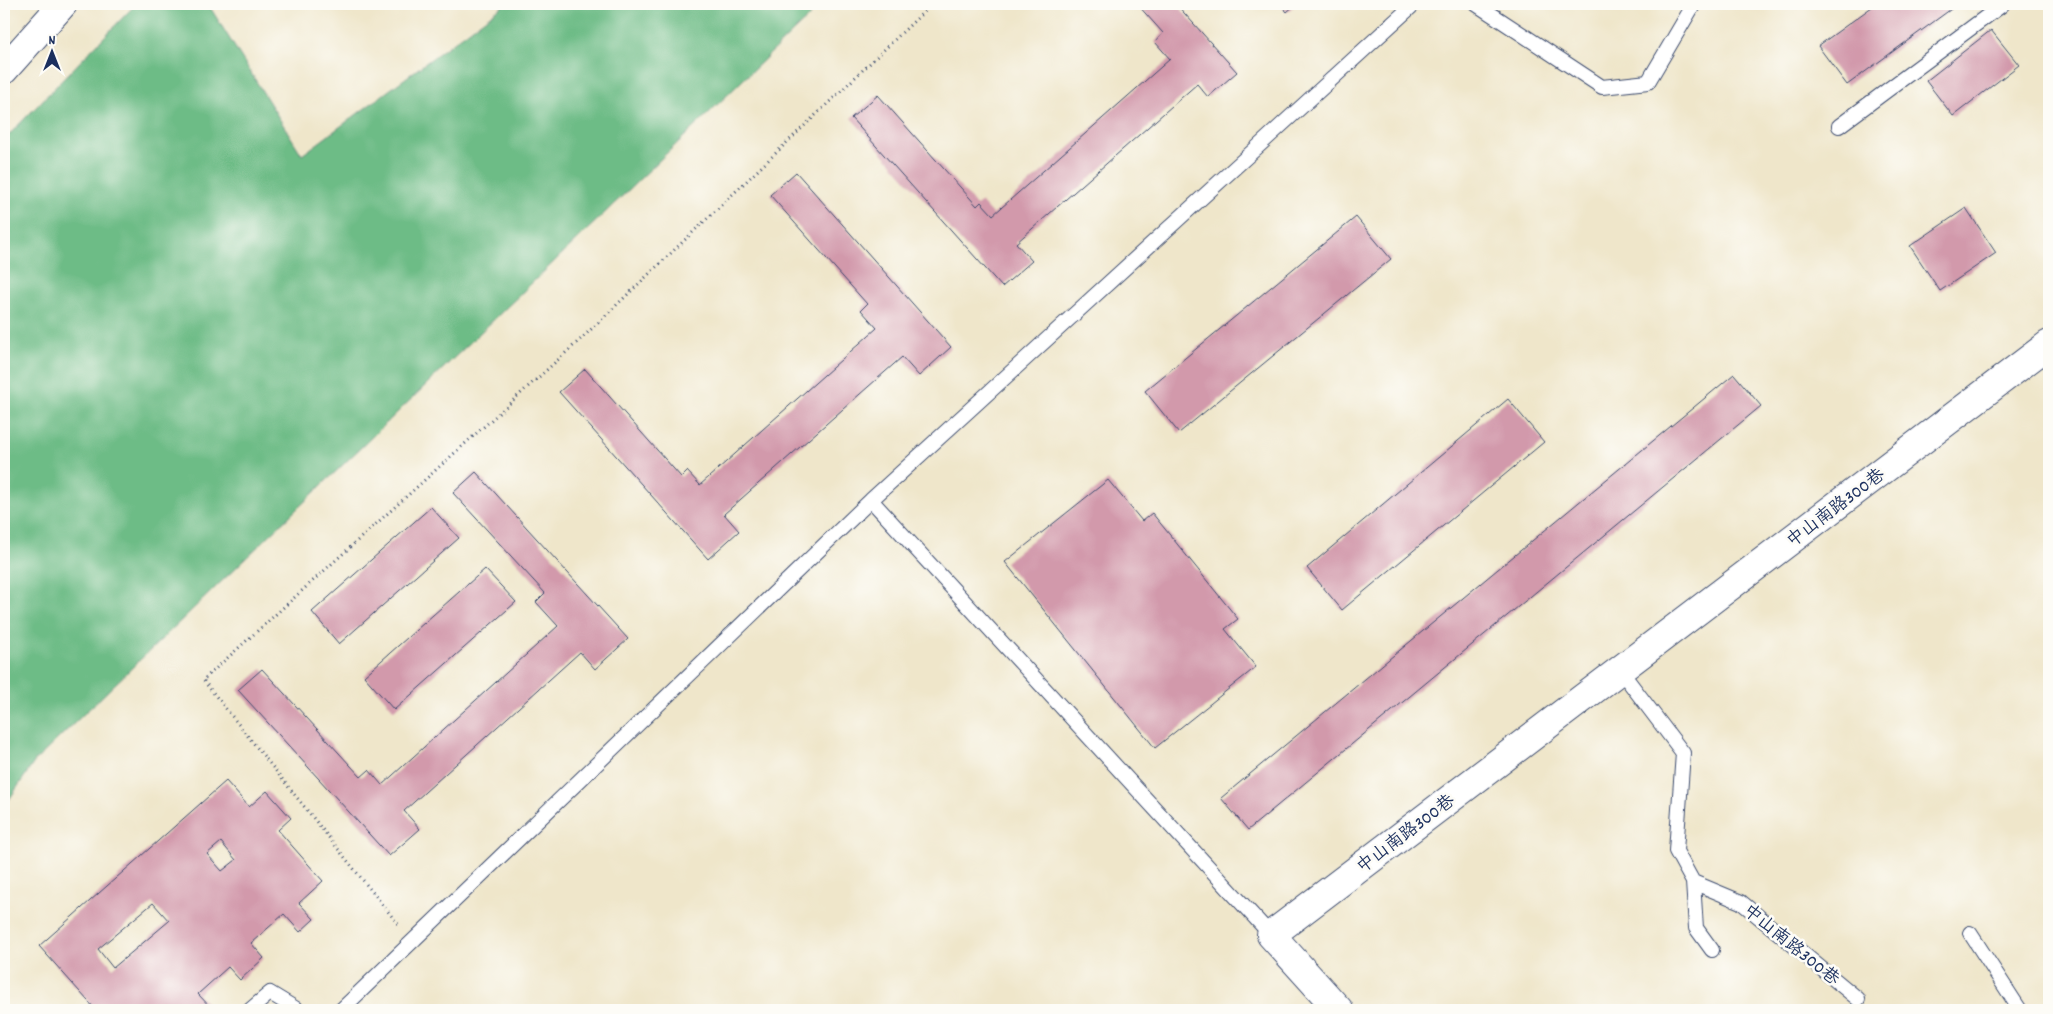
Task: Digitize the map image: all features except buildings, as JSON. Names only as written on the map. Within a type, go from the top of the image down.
[{"type":"street","points":[[4,70],[63,4]]},
{"type":"street","name":"中山南路300巷","points":[[1271,935],[2049,344]]},
{"type":"street","points":[[1271,935],[1339,1010]]},
{"type":"lane","points":[[340,1010],[871,500],[1414,4]]},
{"type":"lane","points":[[1476,4],[1602,87],[1648,82],[1694,4]]},
{"type":"lane","points":[[1839,126],[2002,6],[2001,4]]},
{"type":"lane","points":[[871,500],[1271,935]]},
{"type":"lane","points":[[1620,670],[1683,754],[1676,851],[1693,882],[1696,928],[1712,950]]},
{"type":"lane","name":"中山南路300巷","points":[[1693,882],[1741,902],[1858,999]]},
{"type":"lane","points":[[1970,933],[2020,1010]]},
{"type":"lane","points":[[250,1010],[270,993],[298,1010]]},
{"type":"path","points":[[412,941],[202,680],[581,339],[932,4]]},
{"type":"green space","points":[[136,4],[208,4],[302,155],[505,4],[822,4],[35,761],[4,807],[4,140]]}]
